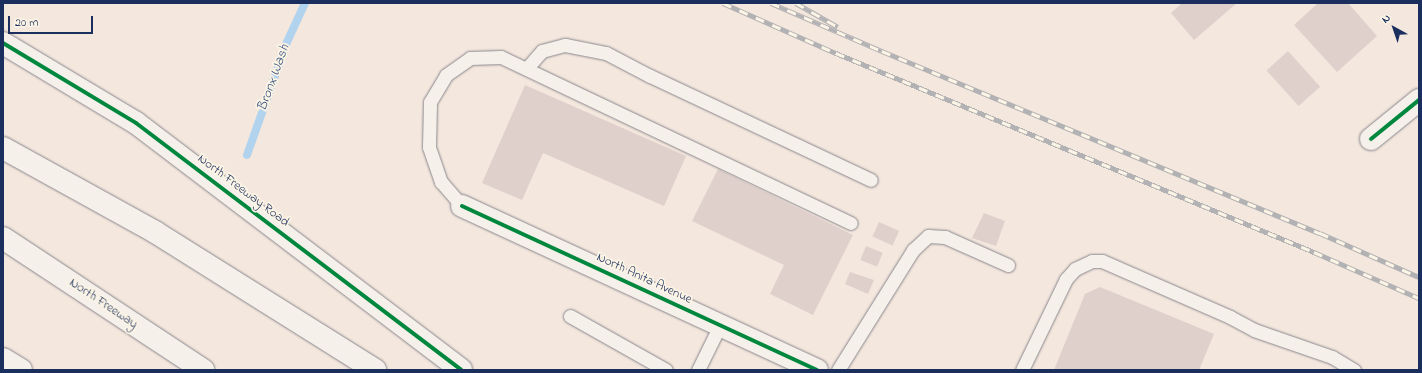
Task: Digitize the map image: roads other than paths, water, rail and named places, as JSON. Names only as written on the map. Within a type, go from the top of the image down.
[{"type":"main road","name":"North Freeway Road","points":[[3,43],[136,123],[461,370]]},
{"type":"main road","points":[[1371,139],[1419,100]]},
{"type":"main road","points":[[3,148],[156,232],[375,370]]},
{"type":"main road","name":"North Anita Avenue","points":[[462,206],[817,370]]},
{"type":"main road","name":"North Freeway","points":[[3,238],[202,370]]},
{"type":"main road","points":[[3,358],[21,370]]},
{"type":"lane","points":[[527,68],[542,51],[565,45],[606,53],[650,76],[870,180]]},
{"type":"lane","points":[[462,206],[441,182],[429,147],[430,102],[446,75],[470,58],[501,56],[851,223]]},
{"type":"lane","points":[[838,370],[913,250],[928,236],[945,237],[1008,265]]},
{"type":"lane","points":[[1022,370],[1066,279],[1075,269],[1092,261],[1102,261],[1230,317],[1254,330],[1332,357],[1354,370]]},
{"type":"lane","points":[[570,316],[666,370]]},
{"type":"lane","points":[[698,370],[720,325]]},
{"type":"waterway","name":"Bronx Wash","points":[[247,155],[287,42],[305,3]]},
{"type":"railway","points":[[723,3],[836,53],[1314,252],[1419,298]]},
{"type":"railway","points":[[771,3],[882,51],[1320,233],[1419,277]]},
{"type":"railway","points":[[796,3],[838,27]]}]
